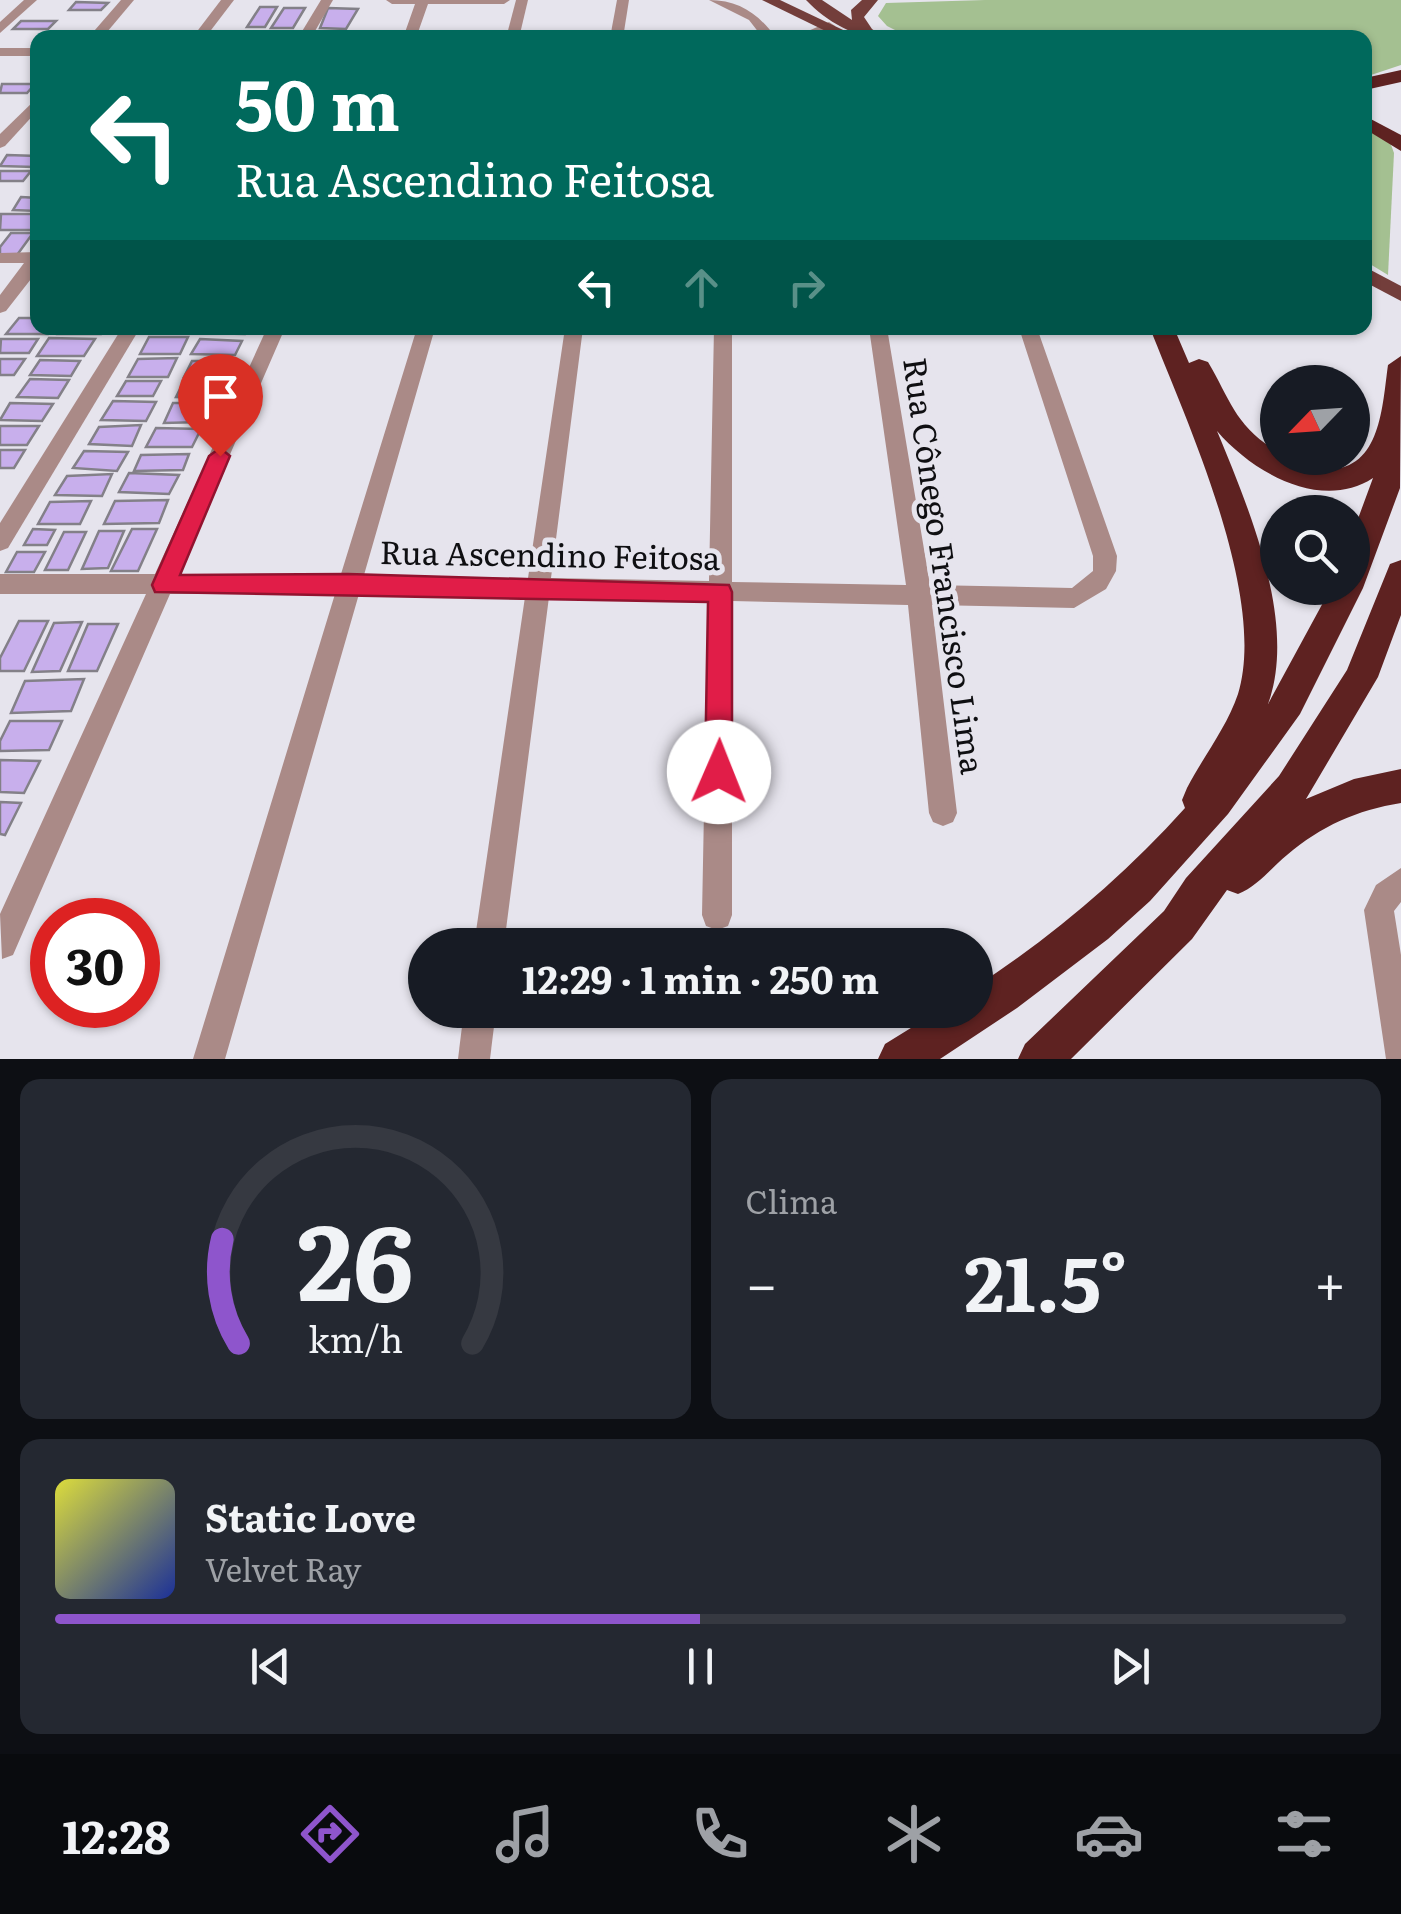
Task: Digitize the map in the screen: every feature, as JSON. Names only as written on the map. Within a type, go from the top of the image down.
[{"type":"highway","points":[[1372,82],[1401,76]]},
{"type":"highway","points":[[1372,125],[1401,146]]},
{"type":"highway","points":[[1165,335],[1224,491],[1250,576],[1260,638],[1256,689],[1174,850]]},
{"type":"highway","points":[[1186,335],[1212,401],[1229,428],[1254,451],[1283,469],[1322,480],[1354,476],[1372,466],[1397,419]]},
{"type":"highway","points":[[1370,529],[1386,488],[1401,365]]},
{"type":"highway","points":[[1178,924],[1200,892],[1292,788],[1361,677],[1401,573]]},
{"type":"highway","points":[[900,1059],[992,1003],[1092,929],[1174,850],[1235,777],[1291,698],[1338,605]]},
{"type":"highway","points":[[1040,1059],[1178,924],[1219,894],[1286,830],[1328,803],[1366,790],[1401,786]]},
{"type":"main road","points":[[769,0],[844,30]]},
{"type":"main road","points":[[813,0],[856,30]]},
{"type":"main road","points":[[863,30],[858,10],[872,0]]},
{"type":"main road","points":[[1372,277],[1401,296]]},
{"type":"main road","points":[[1372,294],[1401,312]]},
{"type":"street","points":[[0,29],[31,0]]},
{"type":"street","points":[[101,30],[128,0]]},
{"type":"street","points":[[204,30],[228,0]]},
{"type":"street","points":[[309,30],[327,0]]},
{"type":"street","points":[[392,0],[504,0]]},
{"type":"street","points":[[412,30],[423,0]]},
{"type":"street","points":[[514,30],[522,0]]},
{"type":"street","points":[[617,30],[623,0]]},
{"type":"street","points":[[714,0],[746,12],[765,30]]},
{"type":"street","points":[[796,12],[800,30]]},
{"type":"street","points":[[819,30],[829,26]]},
{"type":"street","points":[[0,52],[30,52]]},
{"type":"street","points":[[0,143],[30,109]]},
{"type":"street","points":[[0,258],[30,258]]},
{"type":"street","points":[[0,307],[30,267]]},
{"type":"street","points":[[0,542],[127,335]]},
{"type":"street","points":[[2,944],[273,335]]},
{"type":"street","points":[[209,1059],[424,335]]},
{"type":"street","points":[[491,928],[573,335]]},
{"type":"street","points":[[717,915],[723,335]]},
{"type":"street","name":"Rua Cônego Francisco Lima","points":[[879,335],[919,593],[943,813]]},
{"type":"street","name":"Rua Ascendino Feitosa","points":[[0,584],[348,584],[919,593],[1056,600],[1088,592],[1107,568],[1030,335]]},
{"type":"street","points":[[1401,884],[1386,895],[1380,910],[1401,1056]]},
{"type":"street","points":[[474,1059],[478,1028]]},
{"type":"green space","points":[[1401,0],[1401,65],[1372,75],[1372,30],[895,30],[878,16],[886,3]]},
{"type":"green space","points":[[1372,131],[1390,142],[1394,153],[1388,275],[1372,265]]},
{"type":"building","points":[[76,2],[108,3],[101,10],[69,10]]},
{"type":"building","points":[[260,7],[277,7],[265,27],[247,27]]},
{"type":"building","points":[[284,8],[305,8],[293,28],[271,28]]},
{"type":"building","points":[[328,8],[358,9],[346,29],[320,28]]},
{"type":"building","points":[[21,21],[56,21],[48,29],[13,29]]},
{"type":"building","points":[[2,84],[30,84],[27,93],[0,93]]},
{"type":"building","points":[[7,155],[30,156],[30,167],[0,166]]},
{"type":"building","points":[[0,171],[30,171],[23,181],[0,181]]},
{"type":"building","points":[[21,197],[30,198],[30,211],[13,210]]},
{"type":"building","points":[[1,214],[30,214],[30,230],[0,230]]},
{"type":"building","points":[[11,233],[30,233],[17,255],[0,255],[0,247]]},
{"type":"building","points":[[19,318],[30,318],[30,334],[6,334]]},
{"type":"building","points":[[149,337],[188,337],[180,354],[140,354]]},
{"type":"building","points":[[49,338],[95,339],[84,356],[37,356]]},
{"type":"building","points":[[1,339],[38,339],[29,353],[0,353]]},
{"type":"building","points":[[200,339],[242,341],[235,355],[191,354]]},
{"type":"building","points":[[177,358],[168,377],[128,377],[138,359]]},
{"type":"building","points":[[0,359],[25,359],[14,375],[0,375]]},
{"type":"building","points":[[40,360],[80,361],[71,376],[30,375]]},
{"type":"building","points":[[192,361],[234,361],[227,377],[184,377]]},
{"type":"building","points":[[30,379],[69,380],[58,398],[17,397]]},
{"type":"building","points":[[126,381],[161,381],[153,396],[117,396]]},
{"type":"building","points":[[183,383],[221,383],[214,398],[176,397]]},
{"type":"building","points":[[113,401],[156,402],[146,421],[101,420]]},
{"type":"building","points":[[10,403],[53,404],[42,421],[0,420]]},
{"type":"building","points":[[173,403],[211,403],[203,422],[164,423]]},
{"type":"building","points":[[141,425],[132,446],[89,444],[99,427]]},
{"type":"building","points":[[0,426],[39,426],[27,445],[0,445]]},
{"type":"building","points":[[156,428],[201,429],[192,447],[146,447]]},
{"type":"building","points":[[0,450],[25,450],[14,468],[0,468]]},
{"type":"building","points":[[84,451],[128,452],[117,471],[73,468]]},
{"type":"building","points":[[189,454],[183,470],[134,471],[141,455]]},
{"type":"building","points":[[129,473],[179,475],[169,494],[119,492]]},
{"type":"building","points":[[112,474],[102,496],[55,495],[67,476]]},
{"type":"building","points":[[168,500],[159,523],[104,524],[115,501]]},
{"type":"building","points":[[91,501],[80,524],[38,524],[50,502]]},
{"type":"building","points":[[33,529],[55,530],[47,545],[24,545]]},
{"type":"building","points":[[132,529],[157,529],[138,571],[111,571]]},
{"type":"building","points":[[99,531],[124,531],[108,568],[82,569]]},
{"type":"building","points":[[64,532],[86,532],[68,570],[45,570]]},
{"type":"building","points":[[17,552],[45,552],[34,572],[6,572]]},
{"type":"building","points":[[19,621],[48,621],[24,671],[0,671],[0,658]]},
{"type":"building","points":[[82,622],[60,671],[32,672],[54,623]]},
{"type":"building","points":[[88,624],[118,624],[97,671],[68,671]]},
{"type":"building","points":[[84,679],[71,711],[11,713],[25,681]]},
{"type":"building","points":[[10,721],[62,721],[49,750],[0,751],[0,741]]},
{"type":"building","points":[[0,760],[40,761],[24,793],[0,792]]},
{"type":"building","points":[[0,802],[21,803],[5,835],[0,834]]},
{"type":"route","points":[[220,456],[164,585],[348,584],[720,592],[719,772]]}]
